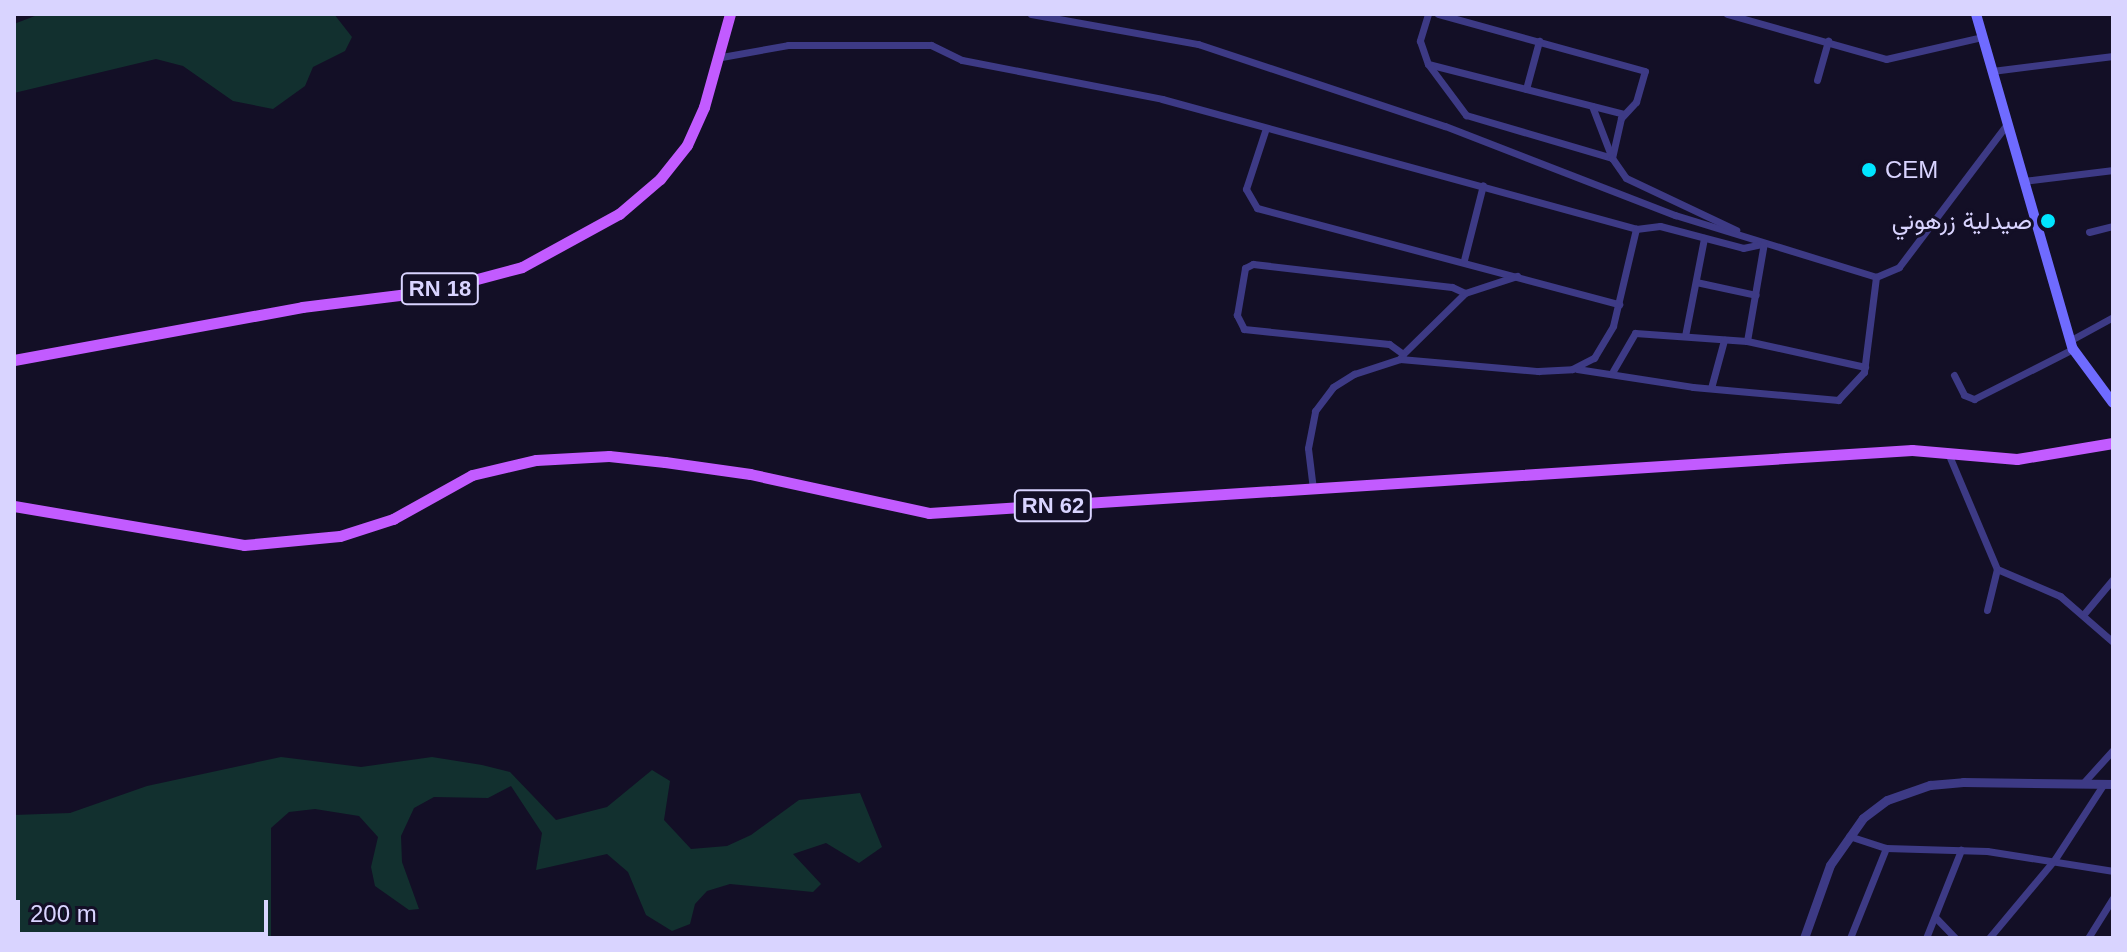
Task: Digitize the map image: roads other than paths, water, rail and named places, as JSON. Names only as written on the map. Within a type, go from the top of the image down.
[{"type":"main road","name":"RN 18","points":[[14,360],[302,307],[432,291],[522,267],[619,214],[660,179],[687,145],[704,107],[715,58],[727,36],[730,14]]},
{"type":"main road","points":[[1976,14],[2072,344],[2113,403]]},
{"type":"main road","name":"RN 62","points":[[14,506],[214,543],[276,544],[340,536],[393,519],[472,475],[503,465],[609,456],[750,474],[929,513],[1912,450],[2017,459],[2113,443]]},
{"type":"street","points":[[1031,14],[1198,44],[1445,126],[1675,215],[1876,277],[1899,267],[2007,124]]},
{"type":"street","points":[[1428,14],[1420,41],[1428,64],[1466,115],[1612,158]]},
{"type":"street","points":[[1438,14],[1645,71],[1636,102],[1624,114],[1612,158]]},
{"type":"street","points":[[1727,14],[1891,59],[1982,37]]},
{"type":"street","points":[[1526,89],[1539,41]]},
{"type":"street","points":[[1817,80],[1828,41]]},
{"type":"street","points":[[715,58],[788,45],[931,45],[962,60],[1148,95],[1636,229],[1660,226],[1743,248],[1764,243]]},
{"type":"street","points":[[1992,71],[2113,56]]},
{"type":"street","points":[[1428,64],[1624,114]]},
{"type":"street","points":[[1592,106],[1612,158],[1626,178],[1764,243]]},
{"type":"street","points":[[1266,128],[1246,189],[1257,208],[1464,260],[1619,304]]},
{"type":"street","points":[[2023,181],[2113,170]]},
{"type":"street","points":[[1464,260],[1483,185]]},
{"type":"street","points":[[2089,232],[2113,226]]},
{"type":"street","points":[[1572,369],[1603,347],[1619,304],[1636,229]]},
{"type":"street","points":[[1685,336],[1704,238]]},
{"type":"street","points":[[1747,341],[1764,243]]},
{"type":"street","points":[[1465,293],[1452,287],[1253,264],[1242,274],[1237,315],[1244,329],[1389,344],[1402,356],[1538,371],[1613,371],[1711,388],[1832,401],[1859,382],[1865,367],[1876,277]]},
{"type":"street","points":[[1313,489],[1309,438],[1322,398],[1342,380],[1402,356],[1465,293],[1517,276]]},
{"type":"street","points":[[1696,282],[1756,295]]},
{"type":"street","points":[[1954,375],[1964,395],[1974,399],[2072,344],[2113,317]]},
{"type":"street","points":[[1613,371],[1635,333],[1747,341],[1865,367]]},
{"type":"street","points":[[1711,388],[1724,340]]},
{"type":"street","points":[[1948,453],[1997,569],[1987,610]]},
{"type":"street","points":[[1997,569],[2049,590],[2113,642]]},
{"type":"street","points":[[2083,615],[2113,579]]},
{"type":"street","points":[[2084,782],[2113,750]]},
{"type":"street","points":[[1804,938],[1830,865],[1849,836],[1887,800],[1930,785],[2108,784]]},
{"type":"street","points":[[1989,938],[2051,863],[2108,784]]},
{"type":"street","points":[[1849,836],[1886,848],[1961,850],[2113,871]]},
{"type":"street","points":[[1850,938],[1886,848]]},
{"type":"street","points":[[1926,938],[1961,850]]},
{"type":"street","points":[[2088,938],[2113,898]]},
{"type":"street","points":[[1935,917],[1955,938]]},
{"type":"place","name":"CEM","points":[[1869,170]]},
{"type":"place","name":"صيدلية زرهوني","points":[[2048,221]]}]
